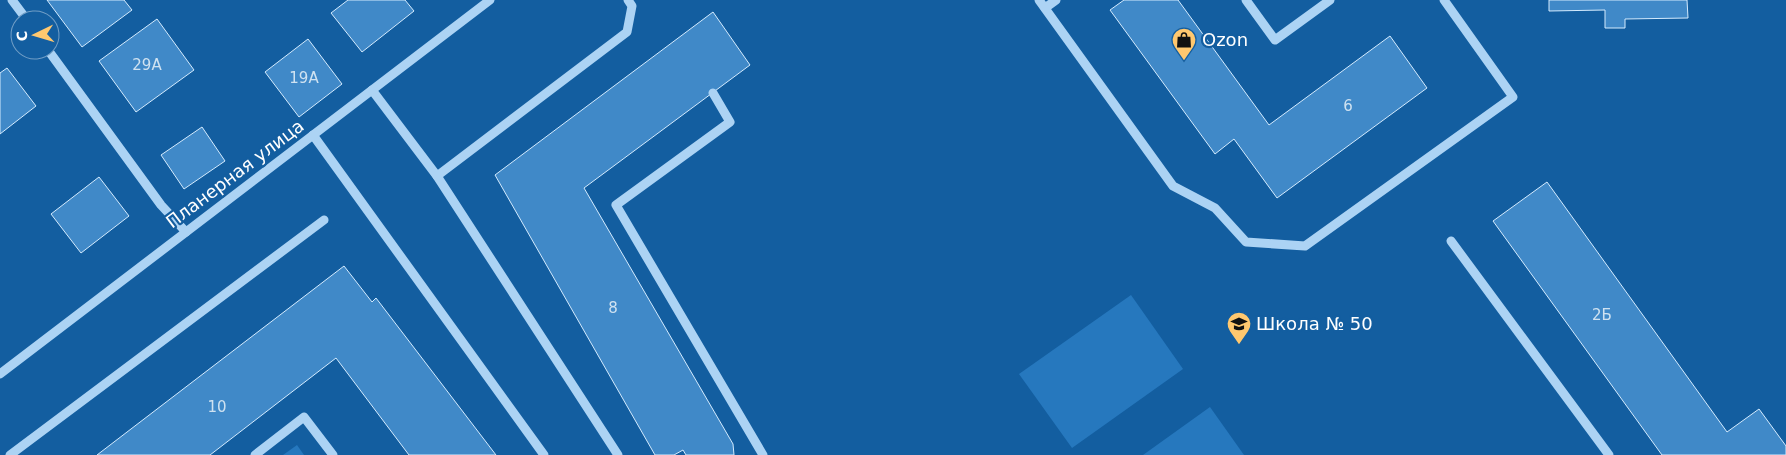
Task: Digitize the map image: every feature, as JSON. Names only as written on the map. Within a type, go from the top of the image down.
[{"type":"street","name":"Планерная улица","points":[[0,374],[490,0]]},
{"type":"street","points":[[436,176],[627,32],[632,6],[628,0]]},
{"type":"street","points":[[1039,0],[1173,186],[1216,208],[1246,242],[1306,246],[1513,97],[1444,0]]},
{"type":"street","points":[[1044,8],[1056,0]]},
{"type":"street","points":[[1246,0],[1276,40],[1330,0]]},
{"type":"street","points":[[55,60],[161,205],[186,232]]},
{"type":"street","points":[[372,90],[436,176],[618,455]]},
{"type":"street","points":[[713,92],[730,122],[616,205],[763,455]]},
{"type":"street","points":[[313,134],[544,455]]},
{"type":"street","points":[[10,455],[324,220]]},
{"type":"street","points":[[1451,241],[1610,455]]},
{"type":"street","points":[[255,455],[304,417],[333,455]]},
{"type":"shaded area","points":[[1131,295],[1183,369],[1072,448],[1019,374]]},
{"type":"shaded area","points":[[1210,407],[1244,455],[1143,455]]},
{"type":"shaded area","points":[[297,445],[304,455],[283,455]]},
{"type":"building","points":[[47,0],[124,0],[132,10],[82,47],[60,17],[60,10],[54,10]]},
{"type":"building","points":[[348,0],[405,0],[414,11],[362,52],[331,13]]},
{"type":"building","points":[[1124,0],[1178,0],[1269,125],[1390,36],[1427,88],[1277,198],[1234,139],[1215,154],[1110,10]]},
{"type":"building","points":[[1549,0],[1687,0],[1688,18],[1625,19],[1625,28],[1605,28],[1605,10],[1549,11]]},
{"type":"building","points":[[713,12],[750,65],[584,188],[733,444],[734,455],[686,455],[683,450],[674,455],[655,455],[495,175]]},
{"type":"building","points":[[157,19],[194,70],[136,112],[99,61]]},
{"type":"building","points":[[308,39],[342,84],[299,117],[265,72]]},
{"type":"building","points":[[7,68],[36,106],[0,134],[0,73]]},
{"type":"building","points":[[202,127],[225,161],[184,189],[161,155]]},
{"type":"building","points":[[99,177],[129,216],[81,253],[51,214]]},
{"type":"building","points":[[1547,182],[1727,432],[1759,409],[1786,446],[1786,455],[1662,455],[1493,221]]},
{"type":"building","points":[[344,266],[372,302],[376,298],[496,455],[409,455],[336,358],[210,455],[97,455]]},
{"type":"place","name":"Ozon","points":[[1184,61]]},
{"type":"place","name":"Школа № 50","points":[[1239,345]]}]
